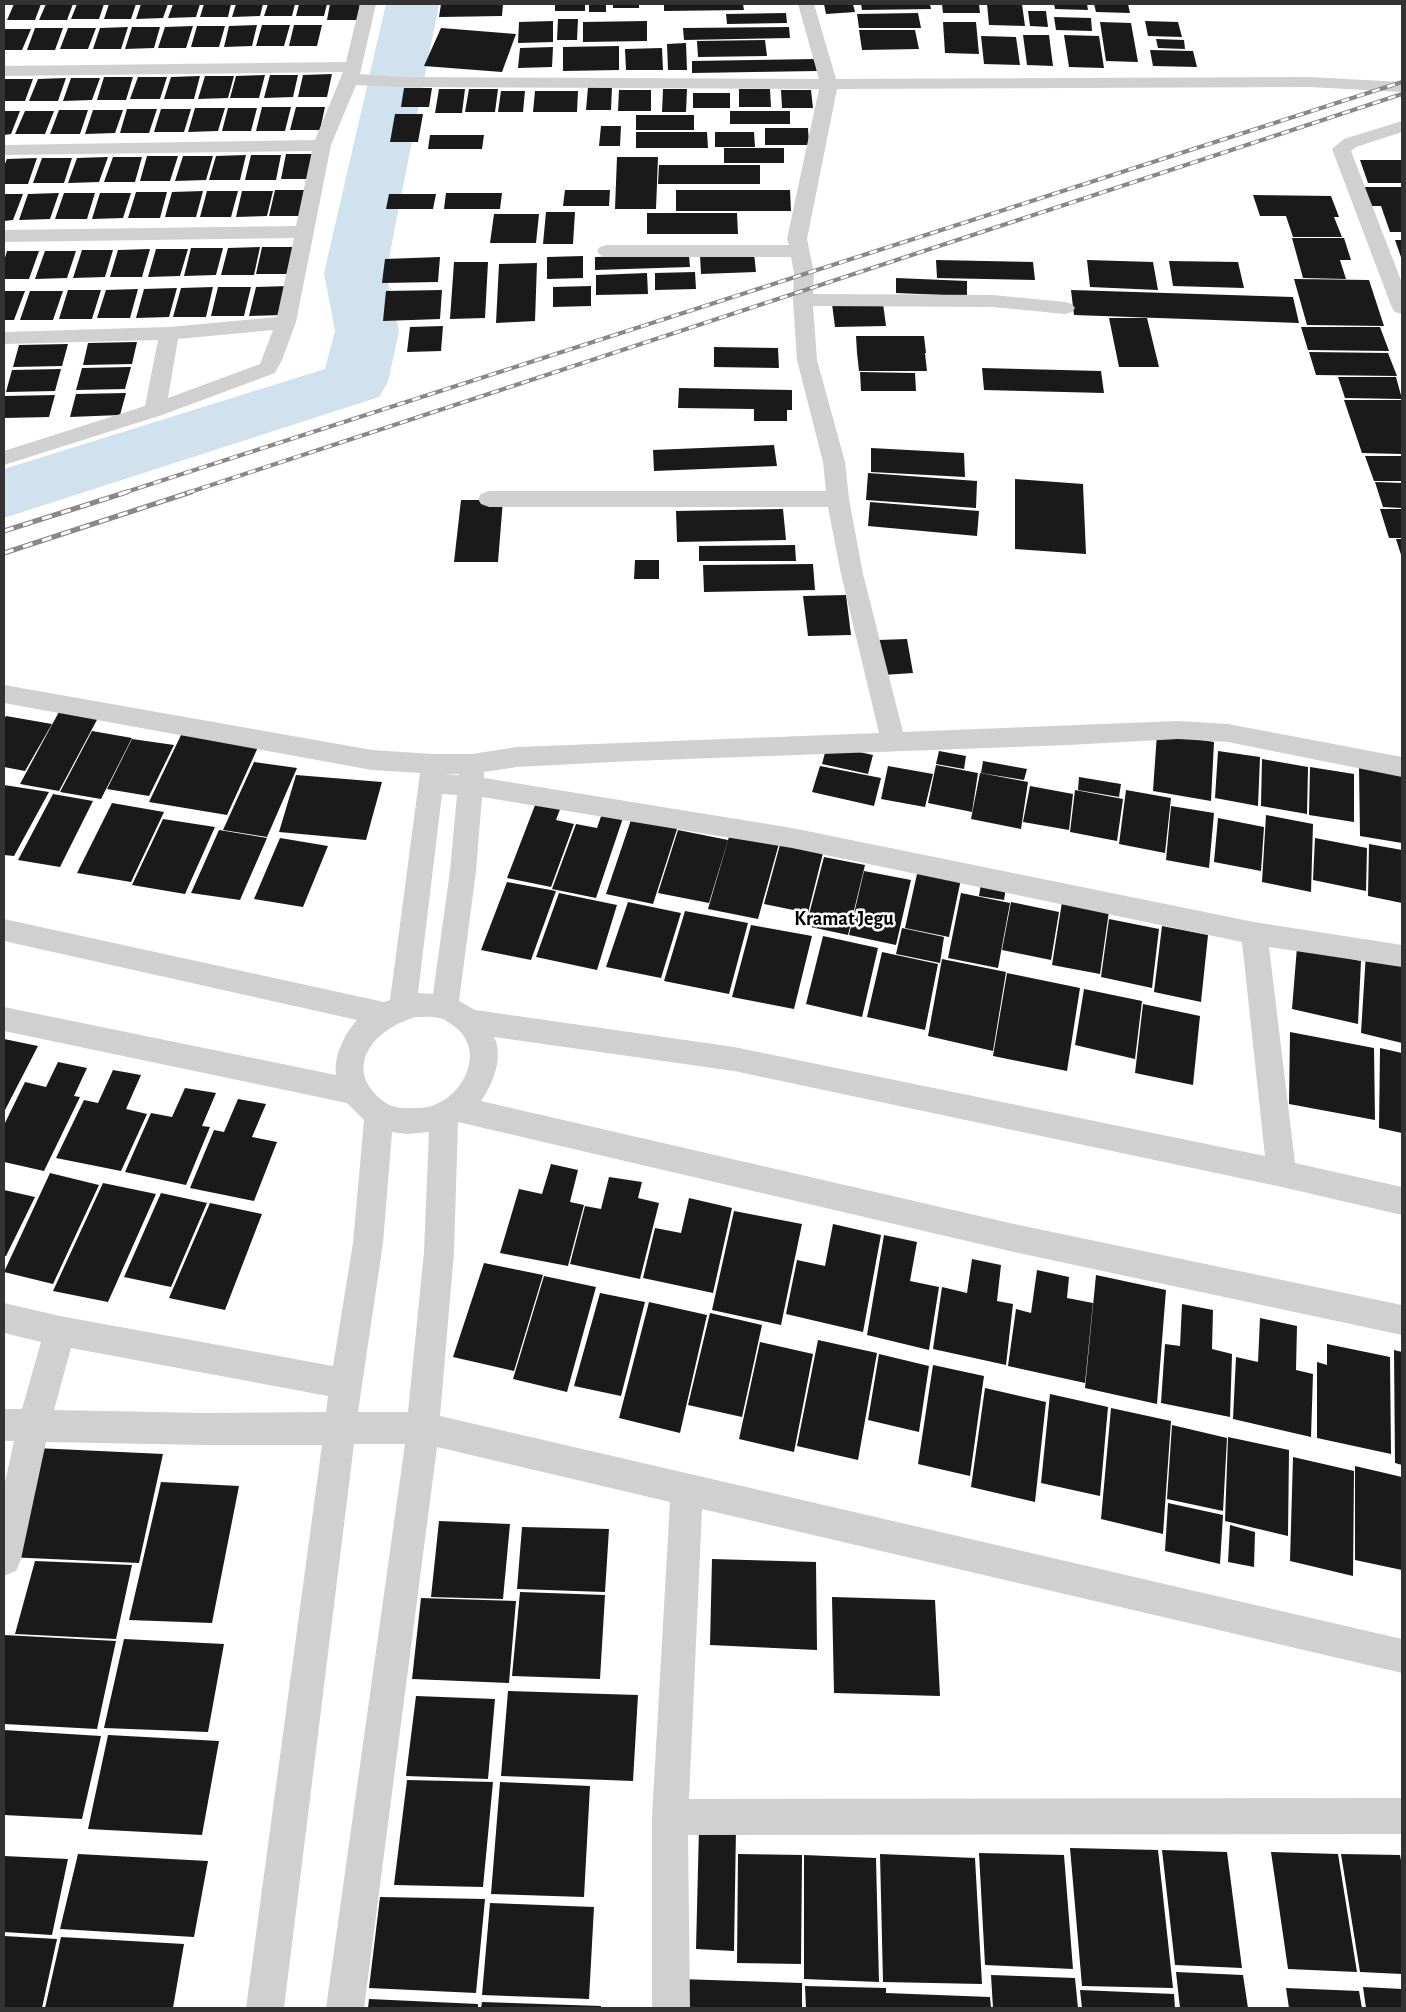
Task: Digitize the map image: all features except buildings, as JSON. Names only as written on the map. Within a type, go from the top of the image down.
[{"type":"street","points":[[4,458],[155,410],[268,368],[286,322],[322,145],[351,73],[368,4]]},
{"type":"street","points":[[806,4],[829,84],[797,239],[804,273],[803,300],[807,360],[834,462],[838,499],[852,574],[893,742]]},
{"type":"street","points":[[4,71],[351,73],[376,81],[399,82],[829,84],[1309,82],[1402,87]]},
{"type":"street","points":[[1402,126],[1350,143],[1341,149],[1402,308]]},
{"type":"street","points":[[4,150],[322,145]]},
{"type":"street","points":[[4,236],[303,232]]},
{"type":"street","points":[[608,251],[798,251]]},
{"type":"street","points":[[803,300],[993,301],[1065,308]]},
{"type":"street","points":[[4,338],[169,333],[286,322]]},
{"type":"street","points":[[155,410],[169,333]]},
{"type":"street","points":[[489,499],[838,499]]},
{"type":"street","points":[[4,694],[372,760],[432,774],[471,775],[792,838],[1254,933],[1402,956]]},
{"type":"street","points":[[471,775],[556,755],[1068,736],[1178,730],[1228,732],[1402,767]]},
{"type":"street","points":[[393,1010],[432,774]]},
{"type":"street","points":[[445,1007],[463,871],[471,775]]},
{"type":"street","points":[[4,930],[393,1010]]},
{"type":"street","points":[[1254,933],[1282,1173]]},
{"type":"street","points":[[4,1019],[355,1092],[379,1114],[394,1120],[411,1121],[428,1120],[449,1111],[471,1094],[482,1075],[485,1056],[481,1037],[470,1021],[458,1012],[445,1007],[424,1003],[393,1010],[364,1030],[353,1050],[350,1071],[355,1092]]},
{"type":"street","points":[[470,1021],[734,1059],[1282,1173],[1402,1201]]},
{"type":"street","points":[[449,1111],[1014,1238],[1402,1320]]},
{"type":"street","points":[[345,2008],[423,1428],[449,1111]]},
{"type":"street","points":[[265,2008],[342,1429],[346,1384],[368,1243],[379,1114]]},
{"type":"street","points":[[4,1318],[60,1331],[346,1384]]},
{"type":"street","points":[[4,1559],[19,1425],[60,1331]]},
{"type":"street","points":[[19,1425],[205,1429],[423,1428],[1402,1656]]},
{"type":"street","points":[[670,2008],[670,1817],[687,1489]]},
{"type":"street","points":[[670,1817],[1402,1816]]},
{"type":"waterway","points":[[4,494],[355,382],[367,331],[355,273],[412,4]]},
{"type":"railway","points":[[123,493],[1402,82]]},
{"type":"railway","points":[[187,493],[1402,94]]},
{"type":"railway","points":[[4,531],[127,492]]},
{"type":"railway","points":[[4,553],[191,492]]},
{"type":"district","name":"Kramat Jegu","points":[[844,919]]}]
